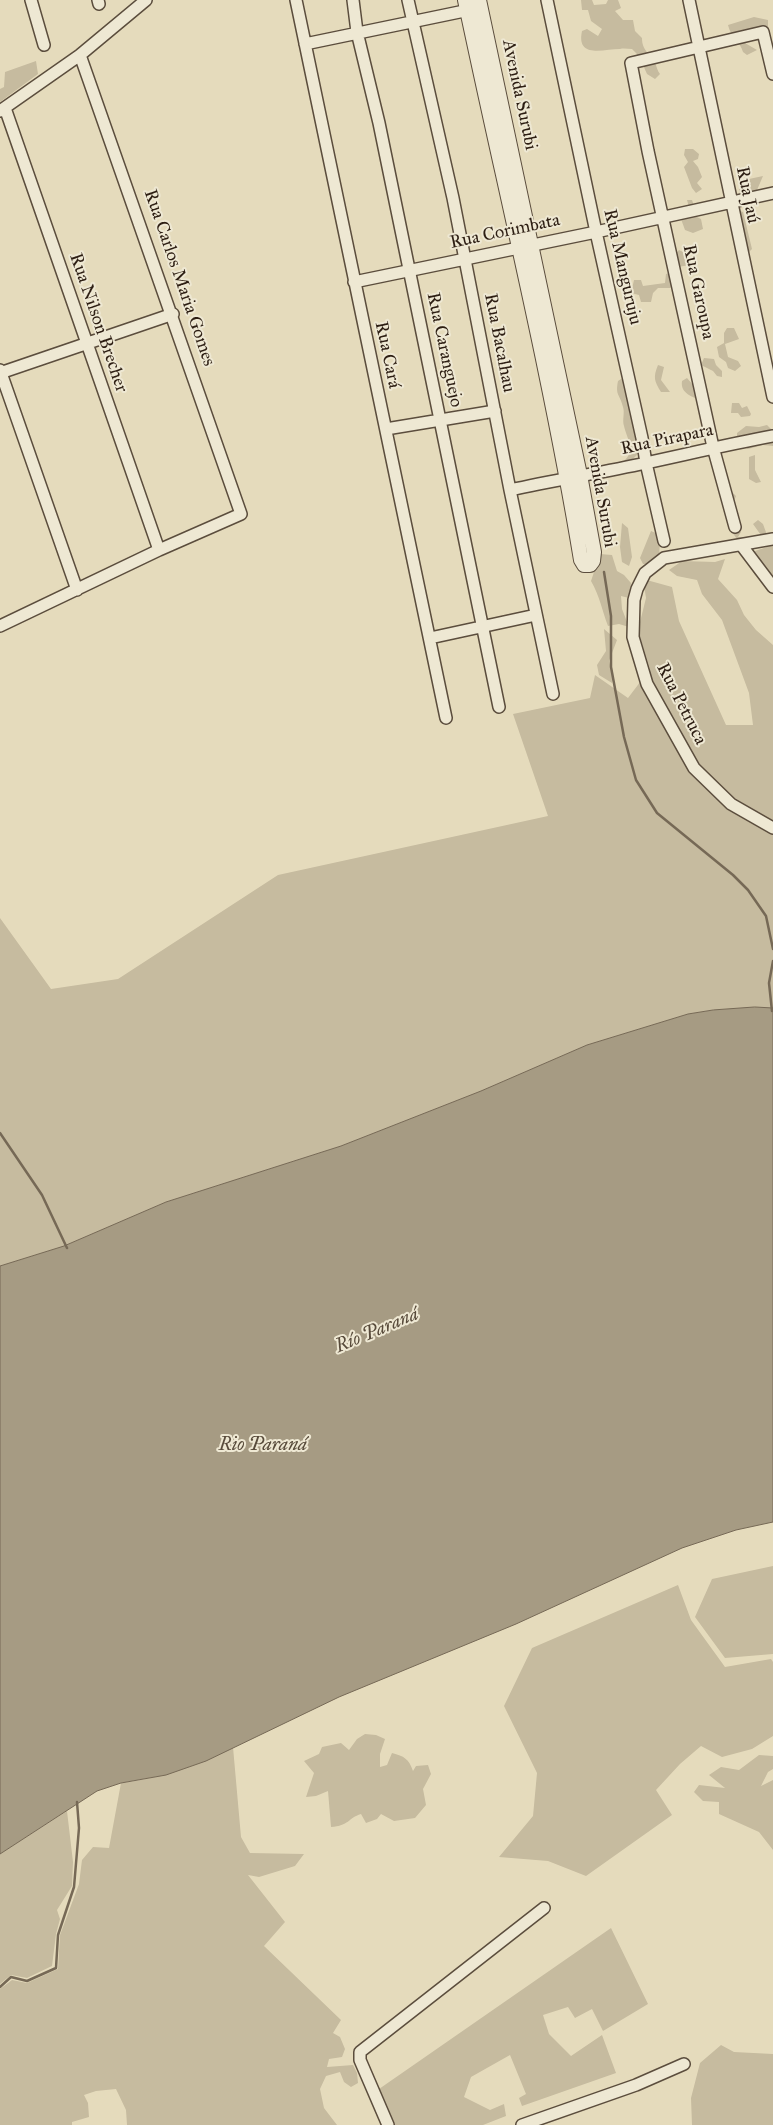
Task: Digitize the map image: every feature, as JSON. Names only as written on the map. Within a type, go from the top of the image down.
[{"type":"street","points":[[31,0],[44,46]]},
{"type":"street","points":[[3,109],[80,55],[146,0]]},
{"type":"street","name":"Rua Cará","points":[[296,0],[446,718]]},
{"type":"street","name":"Rua Caranguejo","points":[[353,0],[357,32],[379,123],[499,707]]},
{"type":"street","name":"Rua Bacalhau","points":[[408,0],[453,198],[510,490],[553,694]]},
{"type":"street","name":"Rua Manguruju","points":[[547,0],[664,541]]},
{"type":"street","name":"Rua Jaú","points":[[690,0],[773,397]]},
{"type":"street","points":[[305,44],[413,21],[466,6],[480,4]]},
{"type":"street","name":"Avenida Surubi","points":[[480,4],[523,200],[524,246]]},
{"type":"street","name":"Avenida Surubi","points":[[466,6],[504,174],[524,246],[574,476],[594,552],[593,561],[590,565],[584,565],[581,560],[574,476]]},
{"type":"street","points":[[699,48],[764,32],[773,74]]},
{"type":"street","name":"Rua Garoupa","points":[[699,48],[632,63],[713,447],[734,527]]},
{"type":"street","name":"Rua Carlos Maria Gomes","points":[[80,55],[173,314],[241,514],[159,550]]},
{"type":"street","name":"Rua Nilson Brecher","points":[[3,109],[159,550]]},
{"type":"street","name":"Rua Corimbata","points":[[354,282],[773,193]]},
{"type":"street","points":[[76,590],[0,372],[173,314]]},
{"type":"street","points":[[386,429],[495,410]]},
{"type":"street","name":"Rua Pirapara","points":[[510,490],[773,436]]},
{"type":"street","name":"Rua Petruca","points":[[773,539],[742,546],[664,558],[645,573],[637,589],[634,600],[633,637],[647,684],[694,768],[731,804],[773,828]]},
{"type":"street","points":[[742,546],[773,587]]},
{"type":"street","points":[[0,626],[159,550]]},
{"type":"street","points":[[430,638],[536,615]]},
{"type":"street","points":[[388,2125],[360,2060],[360,2052],[544,1908]]},
{"type":"street","points":[[522,2125],[541,2122],[684,2064]]},
{"type":"shaded area","points":[[581,0],[592,0],[594,5],[606,4],[608,0],[618,0],[621,8],[615,11],[623,20],[633,20],[635,31],[642,38],[645,49],[660,74],[655,79],[647,74],[643,65],[633,62],[637,54],[632,49],[593,51],[583,46],[581,40],[582,31],[587,29],[598,36],[602,29],[591,21],[588,10],[582,10]]},
{"type":"shaded area","points":[[754,17],[768,20],[768,32],[760,40],[747,39],[745,43],[757,50],[747,55],[743,52],[728,25]]},
{"type":"shaded area","points":[[36,61],[38,74],[0,102],[0,89],[4,87],[5,72]]},
{"type":"shaded area","points":[[685,149],[693,149],[699,154],[698,159],[693,161],[702,177],[697,183],[702,189],[696,193],[692,188],[684,167],[688,162],[684,155]]},
{"type":"shaded area","points":[[763,176],[757,190],[740,194],[739,189],[750,186],[749,179]]},
{"type":"shaded area","points":[[687,200],[692,200],[695,209],[689,213],[701,219],[703,229],[693,233],[685,230],[681,219],[681,216],[689,207]]},
{"type":"shaded area","points":[[738,210],[743,212],[752,249],[748,253]]},
{"type":"shaded area","points":[[679,250],[685,253],[691,265],[677,267],[673,257]]},
{"type":"shaded area","points":[[672,272],[675,284],[670,288],[658,288],[653,293],[651,302],[641,302],[639,295],[631,293],[634,280],[641,280],[643,286],[665,283],[666,274]]},
{"type":"shaded area","points":[[727,328],[734,328],[739,339],[725,344],[728,357],[738,361],[741,366],[735,371],[728,368],[726,362],[719,357],[717,347],[724,343],[724,333]]},
{"type":"shaded area","points":[[704,358],[714,359],[716,365],[722,371],[722,377],[717,376],[713,371],[701,365]]},
{"type":"shaded area","points":[[658,365],[664,367],[661,380],[670,392],[661,392],[657,385],[655,373]]},
{"type":"shaded area","points":[[687,378],[700,393],[708,395],[709,398],[702,402],[685,392],[682,381]]},
{"type":"shaded area","points":[[621,379],[625,380],[631,410],[629,413],[635,423],[638,453],[625,463],[595,470],[601,466],[623,462],[629,453],[630,445],[623,424],[624,409],[617,392],[618,381]]},
{"type":"shaded area","points":[[732,403],[739,403],[742,408],[747,406],[751,414],[750,416],[741,417],[738,413],[731,413]]},
{"type":"shaded area","points":[[767,425],[773,431],[773,446],[763,445],[748,449],[737,442],[737,433],[746,426],[759,427]]},
{"type":"shaded area","points":[[755,455],[755,470],[761,482],[756,483],[749,479],[749,457]]},
{"type":"shaded area","points":[[727,487],[736,496],[732,506],[741,532],[738,537],[763,538],[753,524],[758,520],[763,524],[767,535],[773,534],[773,538],[748,543],[739,542],[730,529],[728,512],[720,495]]},
{"type":"shaded area","points":[[622,523],[628,528],[632,557],[629,566],[622,562],[620,547]]},
{"type":"shaded area","points":[[651,531],[658,534],[660,540],[659,558],[650,564],[643,564],[640,558]]},
{"type":"shaded area","points":[[773,545],[773,592],[765,581],[755,575],[743,555]]},
{"type":"shaded area","points":[[600,554],[612,555],[617,571],[624,575],[631,583],[629,598],[621,596],[622,609],[629,627],[619,624],[608,626],[591,581]]},
{"type":"shaded area","points":[[725,559],[718,579],[737,600],[744,615],[756,630],[773,645],[773,1008],[713,1010],[688,1014],[587,1045],[481,1091],[341,1146],[166,1202],[64,1246],[0,1266],[0,918],[51,989],[118,979],[278,875],[548,816],[513,714],[590,698],[595,675],[628,698],[650,669],[638,630],[646,598],[643,579],[672,587],[679,621],[726,725],[753,725],[749,693],[722,620],[702,594],[697,580],[677,576],[669,570],[682,561],[715,562]]},
{"type":"shaded area","points":[[604,629],[617,640],[609,661],[613,677],[612,683],[599,675],[597,665],[606,651]]},
{"type":"shaded area","points":[[773,1566],[773,1654],[725,1658],[695,1617],[712,1579]]},
{"type":"shaded area","points":[[678,1585],[691,1620],[725,1667],[771,1659],[773,1662],[773,1736],[752,1749],[722,1757],[701,1746],[680,1764],[656,1790],[672,1815],[586,1876],[548,1861],[499,1857],[533,1816],[537,1773],[504,1706],[532,1648]]},
{"type":"shaded area","points":[[365,1734],[376,1735],[385,1739],[380,1754],[380,1767],[387,1765],[392,1753],[406,1759],[413,1771],[416,1766],[428,1765],[431,1774],[423,1789],[426,1805],[415,1818],[394,1821],[381,1814],[377,1819],[366,1823],[361,1814],[345,1824],[331,1827],[328,1791],[316,1796],[306,1797],[314,1773],[304,1761],[319,1754],[322,1747],[341,1743],[349,1750],[357,1739]]},
{"type":"shaded area","points":[[233,1747],[241,1837],[250,1853],[304,1854],[295,1866],[259,1877],[248,1875],[285,1922],[264,1946],[341,2020],[333,2033],[340,2037],[345,2049],[342,2057],[329,2059],[327,2067],[353,2065],[357,2073],[358,2083],[351,2087],[344,2082],[340,2072],[326,2076],[320,2089],[324,2108],[337,2125],[127,2125],[126,2110],[116,2089],[96,2091],[84,2095],[88,2103],[89,2117],[72,2122],[72,2125],[0,2125],[0,1989],[12,1980],[27,1983],[58,1969],[60,1935],[79,1884],[82,1860],[93,1847],[109,1848],[121,1783],[150,1778],[178,1770],[206,1760]]},
{"type":"shaded area","points":[[759,1755],[773,1756],[773,1769],[768,1772],[761,1786],[773,1780],[773,1850],[759,1832],[719,1814],[719,1802],[703,1801],[694,1792],[699,1785],[725,1788],[709,1775],[721,1767],[739,1770]]},
{"type":"shaded area","points":[[67,1811],[73,1862],[72,1886],[57,1910],[60,1919],[52,1966],[27,1978],[11,1975],[0,1984],[0,1854]]},
{"type":"shaded area","points":[[611,1928],[648,2004],[603,2031],[592,2009],[575,2018],[568,2007],[543,2015],[549,2034],[571,2056],[602,2035],[616,2073],[522,2106],[519,2098],[526,2094],[510,2055],[471,2077],[464,2097],[490,2110],[504,2104],[506,2116],[483,2125],[395,2125],[379,2089]]},
{"type":"shaded area","points":[[721,2045],[734,2052],[773,2054],[773,2125],[692,2125],[691,2098],[700,2063]]},
{"type":"water","name":"Rio Paraná","points":[[755,1007],[773,1008],[773,1522],[736,1530],[682,1548],[516,1624],[339,1697],[206,1761],[166,1775],[121,1783],[97,1791],[0,1854],[0,1266],[64,1246],[166,1202],[341,1146],[481,1091],[587,1045],[688,1014]]},
{"type":"waterway","points":[[604,572],[611,616],[611,667],[624,737],[636,780],[657,813],[733,875],[748,890],[766,916],[773,949]]},
{"type":"waterway","points":[[772,1011],[769,983],[773,961]]},
{"type":"waterway","points":[[0,1133],[42,1195],[67,1248]]},
{"type":"waterway","points":[[0,1987],[11,1977],[27,1981],[56,1968],[58,1935],[74,1887],[79,1828],[77,1802]]},
{"type":"water label","name":"Río Paraná","points":[[377,1331]]}]
